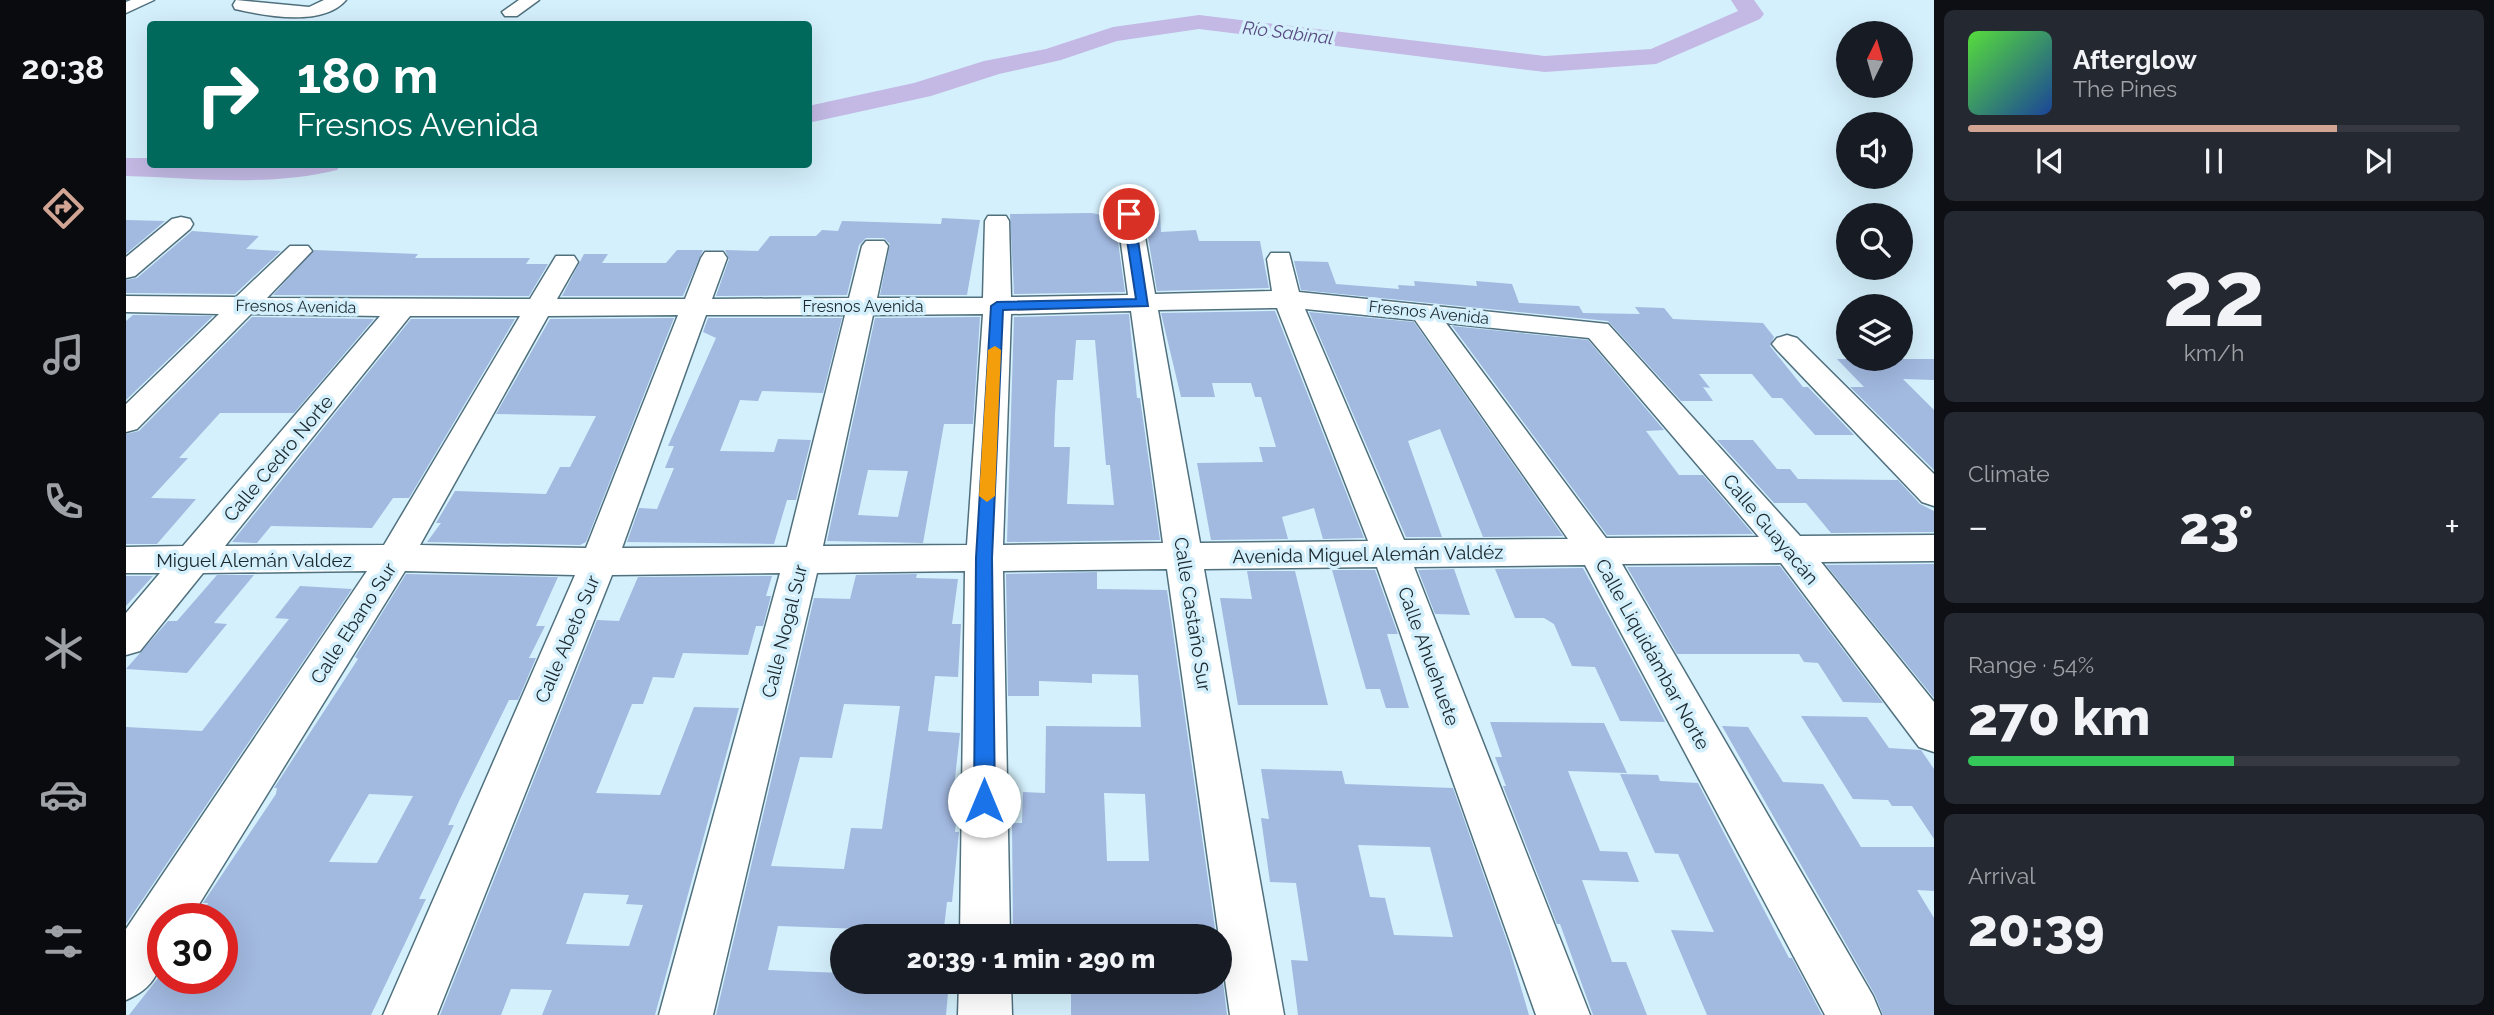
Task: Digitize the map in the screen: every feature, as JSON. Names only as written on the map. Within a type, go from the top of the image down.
[{"type":"street","points":[[126,8],[146,0]]},
{"type":"street","points":[[243,2],[311,12],[338,0]]},
{"type":"street","points":[[511,12],[531,0]]},
{"type":"street","name":"Calle Castaño Sur","points":[[1129,214],[1257,1015]]},
{"type":"street","points":[[985,924],[984,558],[997,306],[997,221]]},
{"type":"street","points":[[126,270],[181,224]]},
{"type":"street","name":"Calle Nogal Sur","points":[[686,1015],[802,560],[875,246]]},
{"type":"street","points":[[126,422],[299,251]]},
{"type":"street","name":"Calle Abeto Sur","points":[[410,1015],[599,562],[715,258]]},
{"type":"street","name":"Calle Ahuehuete","points":[[1280,259],[1287,299],[1391,554],[1563,1015]]},
{"type":"street","name":"Calle Ebano Sur","points":[[126,974],[395,558],[542,307],[565,262]]},
{"type":"street","name":"Fresnos Avenida","points":[[126,304],[402,308],[997,306],[1287,299],[1598,330]]},
{"type":"street","name":"Calle Cedro Norte","points":[[126,639],[402,308]]},
{"type":"street","name":"Calle Liquidámbar Norte","points":[[1423,311],[1596,551],[1854,1015]]},
{"type":"street","name":"Calle Guayacán","points":[[1598,330],[1791,550],[1934,734]]},
{"type":"street","points":[[1787,344],[1934,494]]},
{"type":"street","name":"Avenida Miguel Alemán Valdéz","points":[[802,560],[1934,548]]},
{"type":"street","name":"Miguel Alemán Valdez","points":[[126,560],[802,560]]},
{"type":"street","points":[[985,994],[985,1015]]},
{"type":"building","points":[[1144,213],[1160,214],[1161,232],[1196,230],[1199,241],[1260,241],[1269,288],[1157,291]]},
{"type":"building","points":[[1010,214],[1101,215],[1101,219],[1115,220],[1125,292],[1014,294]]},
{"type":"building","points":[[942,218],[980,220],[967,295],[880,295],[890,244],[884,238],[866,238],[859,245],[847,295],[716,296],[729,259],[725,250],[758,251],[770,236],[816,236],[822,230],[838,231],[842,221],[941,224]]},
{"type":"building","points":[[126,220],[165,221],[126,254]]},
{"type":"building","points":[[192,231],[259,236],[246,249],[281,251],[235,294],[126,293],[126,280],[137,278]]},
{"type":"building","points":[[314,250],[418,254],[415,258],[530,258],[526,264],[548,264],[529,296],[273,295]]},
{"type":"building","points":[[677,250],[703,250],[683,296],[562,296],[584,254],[608,254],[602,263],[666,263]]},
{"type":"building","points":[[1294,261],[1328,262],[1336,284],[1399,289],[1398,285],[1415,286],[1414,281],[1477,286],[1476,281],[1512,284],[1519,303],[1579,306],[1583,313],[1640,314],[1635,307],[1664,308],[1673,319],[1763,323],[1774,337],[1770,346],[1803,387],[1808,387],[1854,435],[1815,435],[1782,398],[1772,398],[1752,374],[1699,374],[1710,388],[1703,387],[1713,401],[1681,401],[1608,321],[1301,290]]},
{"type":"building","points":[[1275,311],[1364,538],[1323,539],[1314,508],[1282,517],[1288,539],[1211,540],[1197,463],[1263,462],[1259,447],[1276,447],[1261,397],[1255,397],[1251,383],[1212,383],[1215,397],[1181,397],[1161,313]]},
{"type":"building","points":[[1309,312],[1414,322],[1563,536],[1483,537],[1440,429],[1408,441],[1442,537],[1406,537]]},
{"type":"building","points":[[1129,314],[1137,398],[1140,398],[1160,540],[1007,542],[1014,317]],"holes":[[[1076,340],[1095,340],[1106,465],[1110,465],[1114,505],[1067,504],[1070,447],[1054,447],[1057,380],[1073,380]]]},
{"type":"building","points":[[133,315],[213,316],[126,400],[126,321]]},
{"type":"building","points":[[252,317],[374,319],[294,413],[220,413],[179,458],[188,458],[151,498],[196,499],[157,544],[126,544],[126,434],[139,431]]},
{"type":"building","points":[[980,317],[973,424],[944,424],[923,543],[827,541],[875,318]],"holes":[[[868,470],[908,471],[898,517],[858,515]]]},
{"type":"building","points":[[674,318],[586,542],[580,545],[427,542],[441,523],[436,523],[455,491],[546,494],[560,467],[570,467],[596,416],[496,414],[550,319]]},
{"type":"building","points":[[708,318],[842,318],[823,393],[762,391],[758,401],[740,400],[720,451],[774,452],[778,439],[811,440],[796,500],[787,500],[774,544],[627,542],[639,508],[657,509],[674,468],[665,468],[674,446],[668,446],[716,338],[703,332]]},
{"type":"building","points":[[411,319],[515,319],[409,498],[393,498],[372,528],[271,526],[257,543],[232,542]]},
{"type":"building","points":[[1452,326],[1588,340],[1664,430],[1646,431],[1679,475],[1703,475],[1753,534],[1607,535]]},
{"type":"building","points":[[1913,359],[1934,359],[1934,380],[1903,379],[1934,410],[1934,470],[1850,387],[1864,387],[1849,371],[1913,371]]},
{"type":"building","points":[[1717,440],[1753,440],[1777,469],[1790,469],[1798,479],[1898,480],[1920,504],[1934,511],[1934,532],[1831,533],[1806,503],[1774,503]]},
{"type":"building","points":[[1934,564],[1934,698],[1826,565]]},
{"type":"building","points":[[1780,566],[1883,703],[1843,702],[1818,663],[1804,662],[1799,654],[1677,654],[1627,567]]},
{"type":"building","points":[[1583,568],[1665,722],[1620,721],[1595,667],[1572,666],[1554,624],[1544,618],[1515,618],[1495,569]]},
{"type":"building","points":[[1454,569],[1470,615],[1435,614],[1418,570]]},
{"type":"building","points":[[1332,570],[1375,570],[1398,634],[1387,634],[1409,708],[1386,708],[1380,689],[1366,689]]},
{"type":"building","points":[[1247,571],[1295,571],[1328,705],[1238,705],[1220,598],[1252,599]]},
{"type":"building","points":[[1097,572],[1097,589],[1167,590],[1214,924],[1013,924],[1012,823],[1022,823],[1023,792],[1045,793],[1046,726],[1141,727],[1138,675],[1092,674],[1092,683],[1039,681],[1039,696],[1008,696],[1006,574]],"holes":[[[1104,793],[1145,794],[1149,861],[1107,861]]]},
{"type":"building","points":[[406,574],[558,577],[536,626],[545,626],[529,658],[536,658],[518,700],[509,700],[459,801],[448,825],[454,825],[419,899],[426,899],[371,1015],[129,1015],[147,992],[238,994],[238,903],[203,903],[276,794],[277,788],[274,788],[358,659],[355,657]],"holes":[[[369,794],[413,796],[377,863],[329,862]]]},
{"type":"building","points":[[917,574],[916,578],[958,579],[952,624],[961,624],[958,677],[935,676],[928,731],[960,733],[953,796],[959,796],[955,832],[959,832],[952,902],[947,902],[944,924],[830,924],[830,928],[778,926],[768,970],[830,973],[830,994],[948,994],[946,1015],[716,1015],[814,598],[850,599],[856,575]],"holes":[[[844,704],[900,706],[882,829],[851,828],[844,869],[771,866],[800,757],[832,758]]]},
{"type":"building","points":[[217,575],[254,575],[214,623],[227,624],[187,673],[126,669],[168,621],[177,621]]},
{"type":"building","points":[[126,576],[153,576],[126,606]]},
{"type":"building","points":[[772,576],[766,596],[771,596],[763,626],[756,626],[748,655],[683,653],[674,678],[653,677],[643,704],[632,704],[596,793],[660,795],[694,707],[739,708],[655,1015],[542,1015],[552,990],[511,989],[501,1015],[440,1015],[597,620],[619,621],[638,577]],"holes":[[[584,893],[629,895],[626,904],[643,905],[629,946],[566,944]]]},
{"type":"building","points":[[300,586],[352,589],[126,924],[126,727],[202,731],[289,619],[275,618]]},
{"type":"building","points":[[1801,716],[1867,717],[1889,748],[1921,750],[1934,769],[1934,839],[1912,806],[1892,806],[1888,800],[1853,799]]},
{"type":"building","points":[[1490,722],[1604,723],[1627,773],[1568,771],[1600,851],[1627,852],[1639,882],[1582,880],[1612,962],[1626,962],[1647,1015],[1593,1015],[1560,924],[1557,924],[1503,786],[1506,786],[1495,757],[1502,757]]},
{"type":"building","points":[[1722,726],[1748,727],[1783,782],[1823,784],[1861,847],[1934,847],[1934,891],[1917,890],[1934,918],[1934,1015],[1883,1015],[1875,995]]},
{"type":"building","points":[[1261,769],[1342,771],[1345,784],[1453,788],[1509,947],[1529,1015],[1298,1015],[1291,960],[1308,961],[1296,883],[1270,882],[1261,818],[1269,819]],"holes":[[[1358,845],[1430,847],[1453,937],[1394,935],[1385,898],[1370,897]]]},
{"type":"building","points":[[1620,774],[1658,775],[1660,781],[1698,783],[1789,958],[1792,958],[1822,1015],[1707,1015],[1671,930],[1714,932],[1678,854],[1655,853]]},
{"type":"building","points":[[1071,994],[1224,994],[1227,1015],[1071,1015]]},
{"type":"waterway","name":"Río Sabinal","points":[[812,114],[921,90],[993,67],[1052,55],[1113,34],[1199,22],[1545,64],[1656,56],[1752,14],[1742,0]]},
{"type":"waterway","name":"Río Sabinal","points":[[126,167],[147,168]]},
{"type":"waterway","name":"Río Sabinal","points":[[162,168],[268,171],[293,168]]},
{"type":"slow traffic","points":[[987,496],[995,350]]},
{"type":"route","points":[[984,801],[984,558],[997,306],[1143,303],[1129,214]]}]
